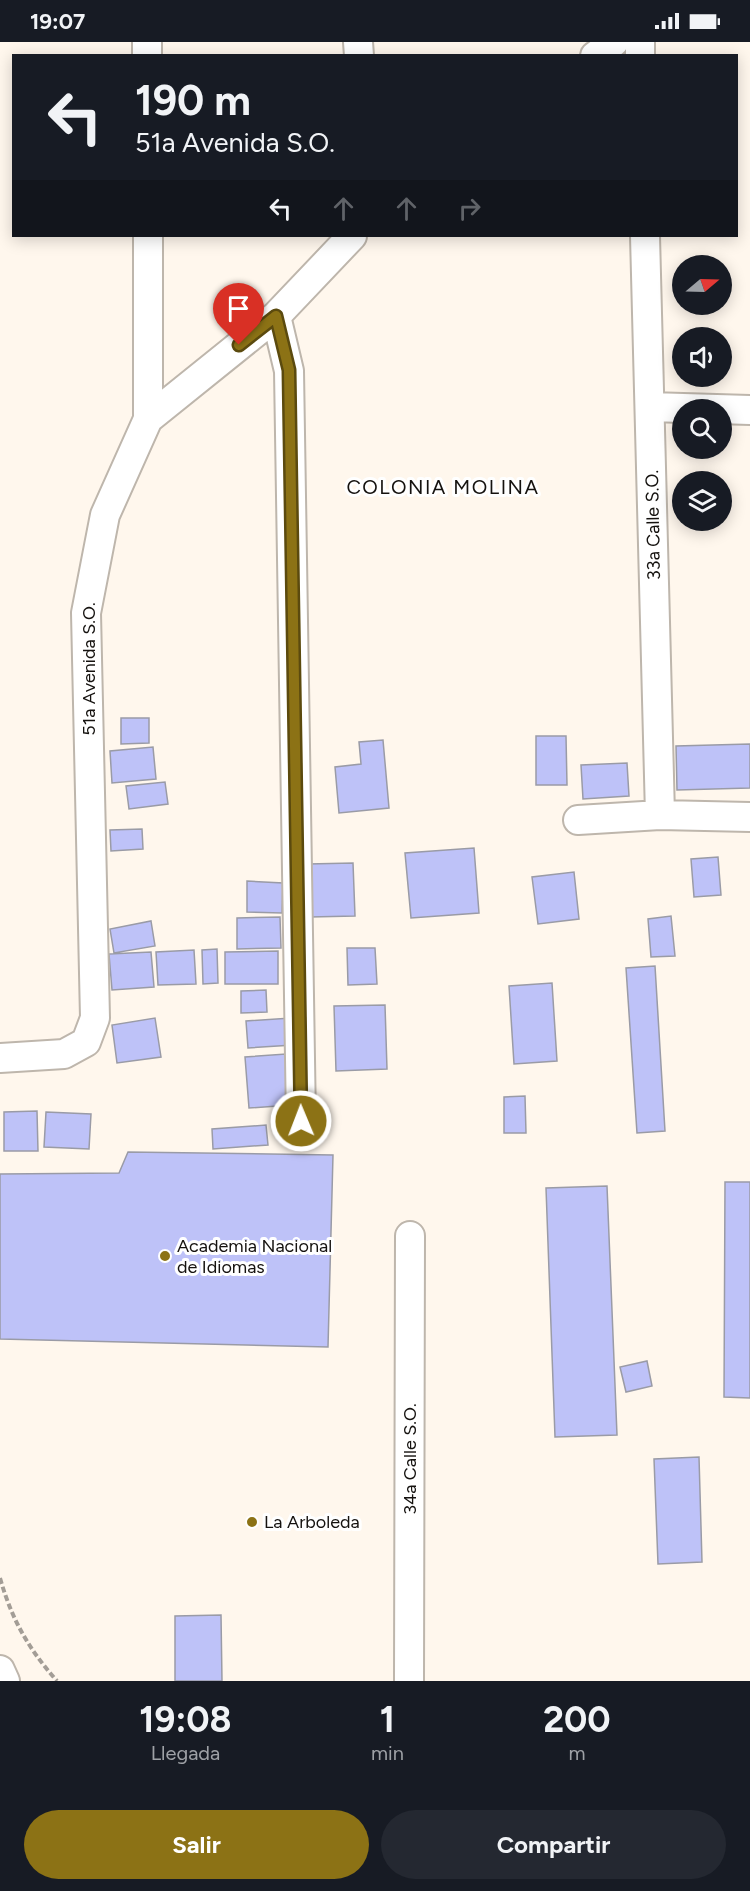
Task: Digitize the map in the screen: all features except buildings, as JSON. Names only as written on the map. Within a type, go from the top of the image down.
[{"type":"street","points":[[599,54],[614,42]]},
{"type":"street","points":[[148,237],[148,419]]},
{"type":"street","name":"51a Avenida S.O.","points":[[0,1058],[64,1054],[86,1042],[95,1018],[86,613],[105,515],[148,419],[276,316],[351,237]]},
{"type":"street","name":"33a Calle S.O.","points":[[645,237],[660,815]]},
{"type":"street","points":[[276,316],[289,370],[301,1121]]},
{"type":"street","points":[[650,407],[750,410]]},
{"type":"street","points":[[578,820],[660,815],[750,817]]},
{"type":"street","name":"34a Calle S.O.","points":[[409,1681],[410,1236]]},
{"type":"street","points":[[0,1670],[5,1681]]},
{"type":"path","points":[[0,1578],[9,1610],[33,1653],[57,1681]]},
{"type":"place","name":"Academia Nacional de Idiomas","points":[[165,1256]]},
{"type":"place","name":"La Arboleda","points":[[252,1522]]},
{"type":"district","name":"COLONIA MOLINA","points":[[443,487]]},
{"type":"route","points":[[239,345],[276,316],[289,370],[301,1121]]}]
